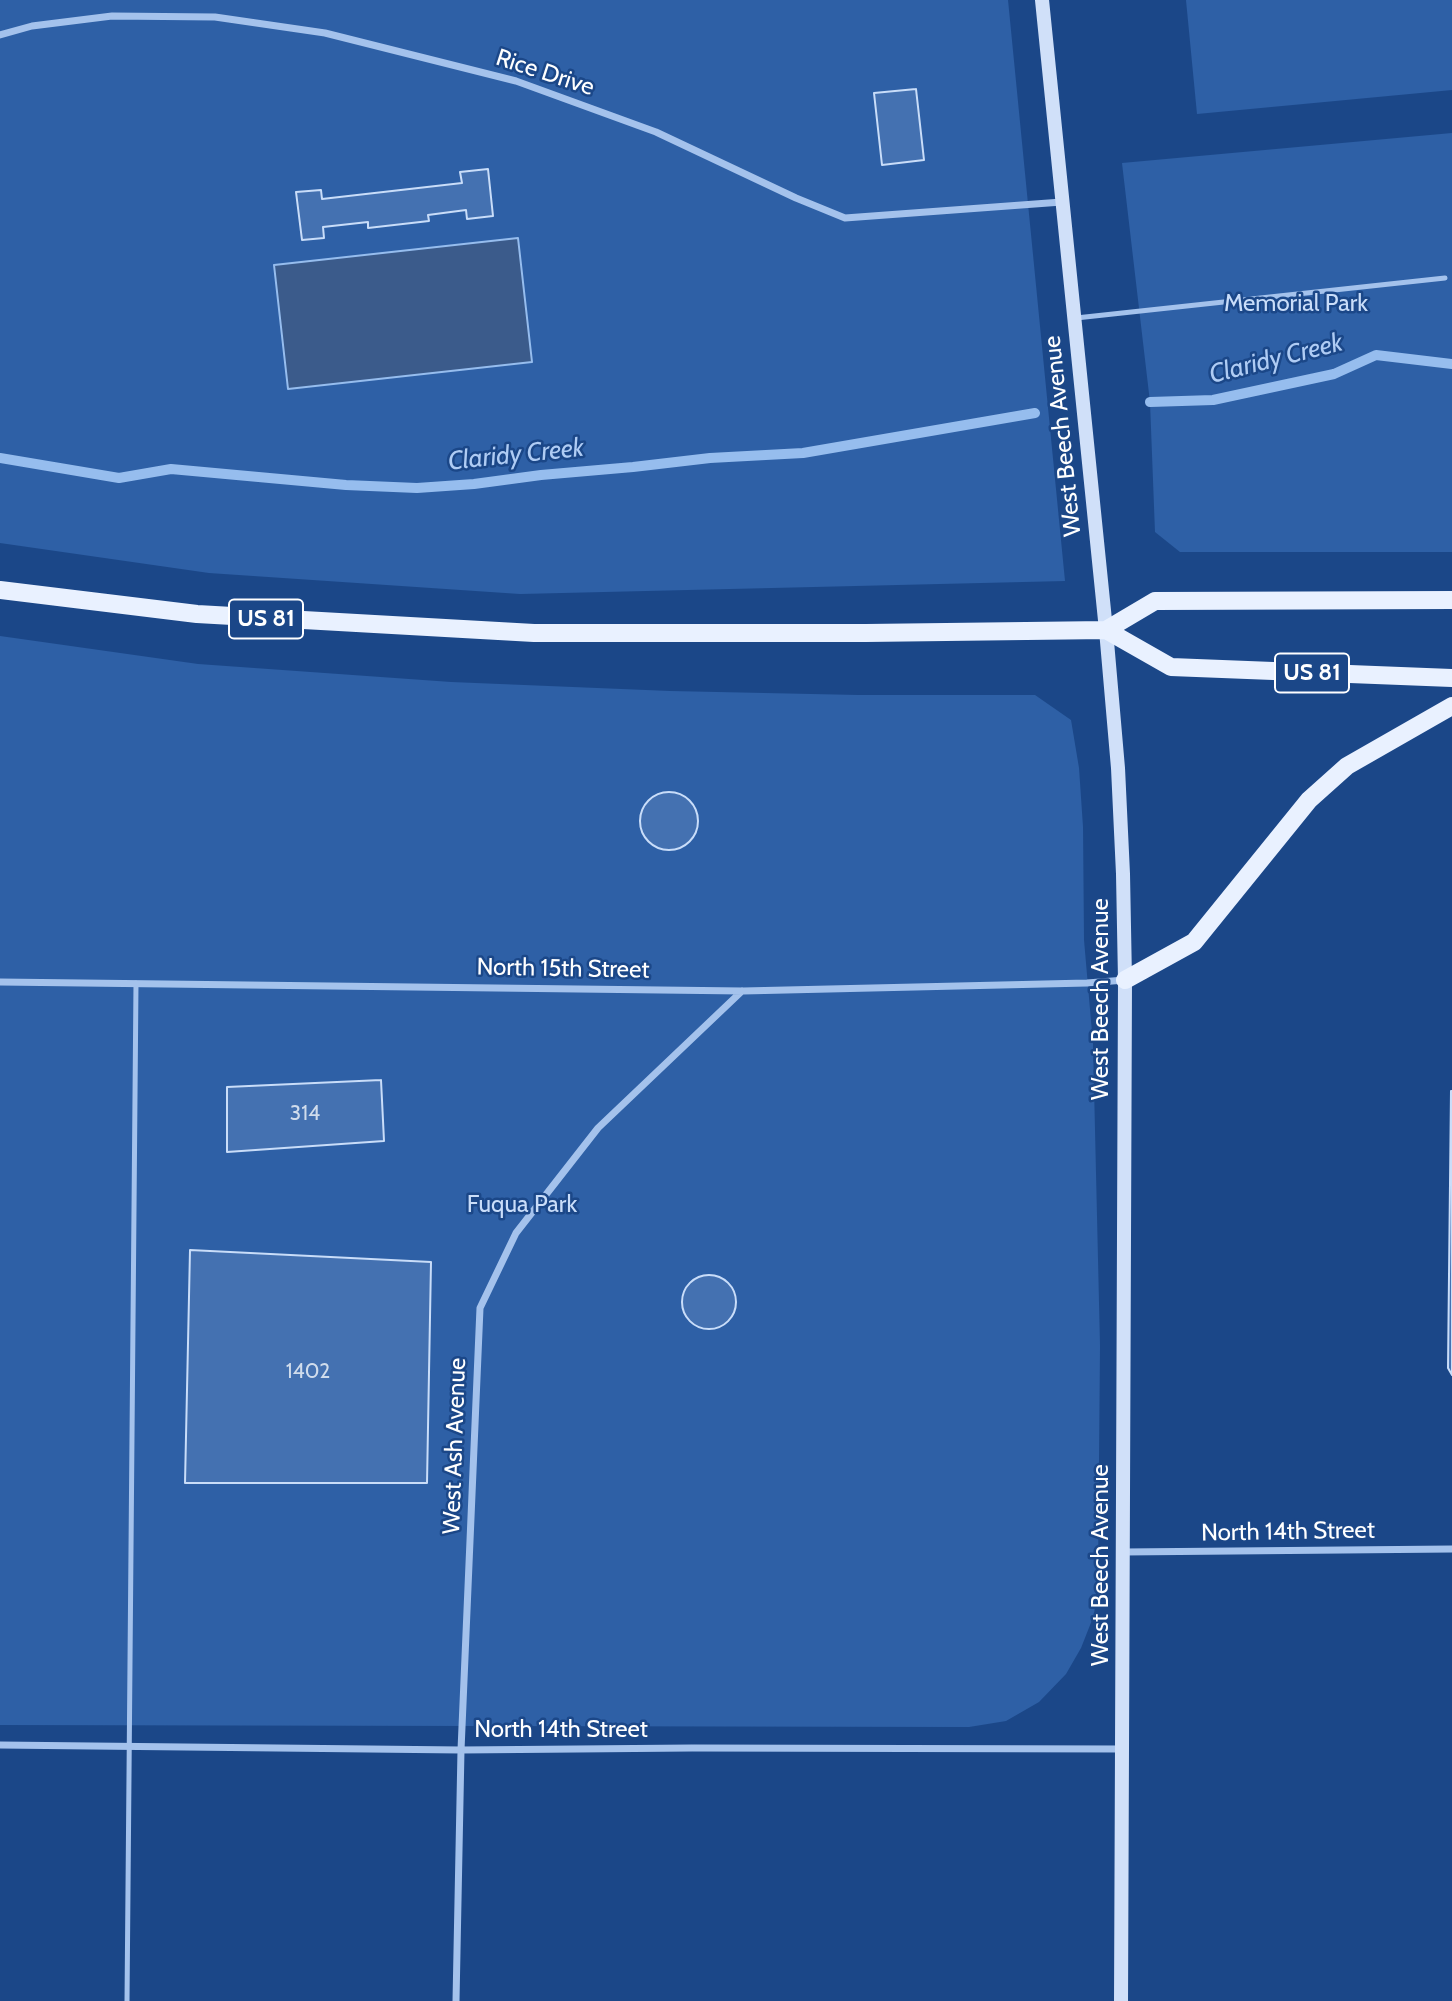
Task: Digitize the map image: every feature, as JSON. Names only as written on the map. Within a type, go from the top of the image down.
[{"type":"main road","name":"US 81","points":[[0,590],[197,614],[534,633],[866,634],[1106,630],[1171,667],[1452,678]]},
{"type":"main road","points":[[1106,630],[1155,601],[1452,600]]},
{"type":"main road","points":[[1125,981],[1194,942],[1309,800],[1347,766],[1452,706]]},
{"type":"street","name":"West Beech Avenue","points":[[1042,0],[1106,630],[1118,782],[1125,981],[1121,2001]]},
{"type":"street","name":"Rice Drive","points":[[0,35],[32,26],[112,16],[215,17],[325,33],[516,81],[656,132],[845,218],[1062,202]]},
{"type":"street","name":"North 15th Street","points":[[0,982],[743,991],[1125,981]]},
{"type":"street","name":"West Ash Avenue","points":[[456,2001],[461,1750],[480,1308],[516,1233],[598,1128],[743,991]]},
{"type":"street","name":"North 14th Street","points":[[1124,1552],[1452,1549]]},
{"type":"street","name":"North 14th Street","points":[[0,1745],[461,1750],[1122,1749]]},
{"type":"lane","points":[[1074,318],[1445,278]]},
{"type":"lane","points":[[127,2001],[136,983]]},
{"type":"green space","points":[[0,0],[1008,0],[1065,581],[520,594],[209,573],[0,543]]},
{"type":"green space","points":[[1186,0],[1452,0],[1452,90],[1197,114]]},
{"type":"green space","name":"Memorial Park","points":[[1452,133],[1452,552],[1180,552],[1155,532],[1150,402],[1122,163]]},
{"type":"green space","name":"Fuqua Park","points":[[0,636],[198,664],[451,682],[670,691],[1035,695],[1071,720],[1079,768],[1083,827],[1084,940],[1093,1044],[1100,1346],[1098,1573],[1094,1615],[1081,1648],[1066,1674],[1039,1702],[1006,1721],[969,1727],[0,1725]]},
{"type":"shaded area","points":[[518,238],[532,362],[288,389],[274,265]]},
{"type":"building","points":[[916,89],[924,160],[882,165],[874,93]]},
{"type":"building","points":[[488,169],[493,216],[467,219],[466,210],[428,215],[429,221],[368,228],[368,222],[323,227],[324,238],[302,240],[296,192],[321,190],[322,199],[462,183],[460,172]]},
{"type":"building","points":[[663,792],[675,792],[690,800],[698,815],[698,827],[690,842],[675,850],[663,850],[648,842],[640,827],[640,815],[648,800]]},
{"type":"building","points":[[381,1080],[384,1141],[227,1152],[227,1087]]},
{"type":"building","points":[[1452,1091],[1452,1375],[1448,1368]]},
{"type":"building","points":[[190,1250],[431,1262],[427,1483],[185,1483]]},
{"type":"building","points":[[709,1275],[728,1283],[736,1302],[728,1321],[709,1329],[690,1321],[682,1302],[690,1283]]},
{"type":"waterway","name":"Claridy Creek","points":[[1150,402],[1213,400],[1334,374],[1376,355],[1452,364]]},
{"type":"waterway","name":"Claridy Creek","points":[[0,458],[119,478],[171,469],[346,485],[417,488],[710,458],[803,453],[1035,413]]}]
